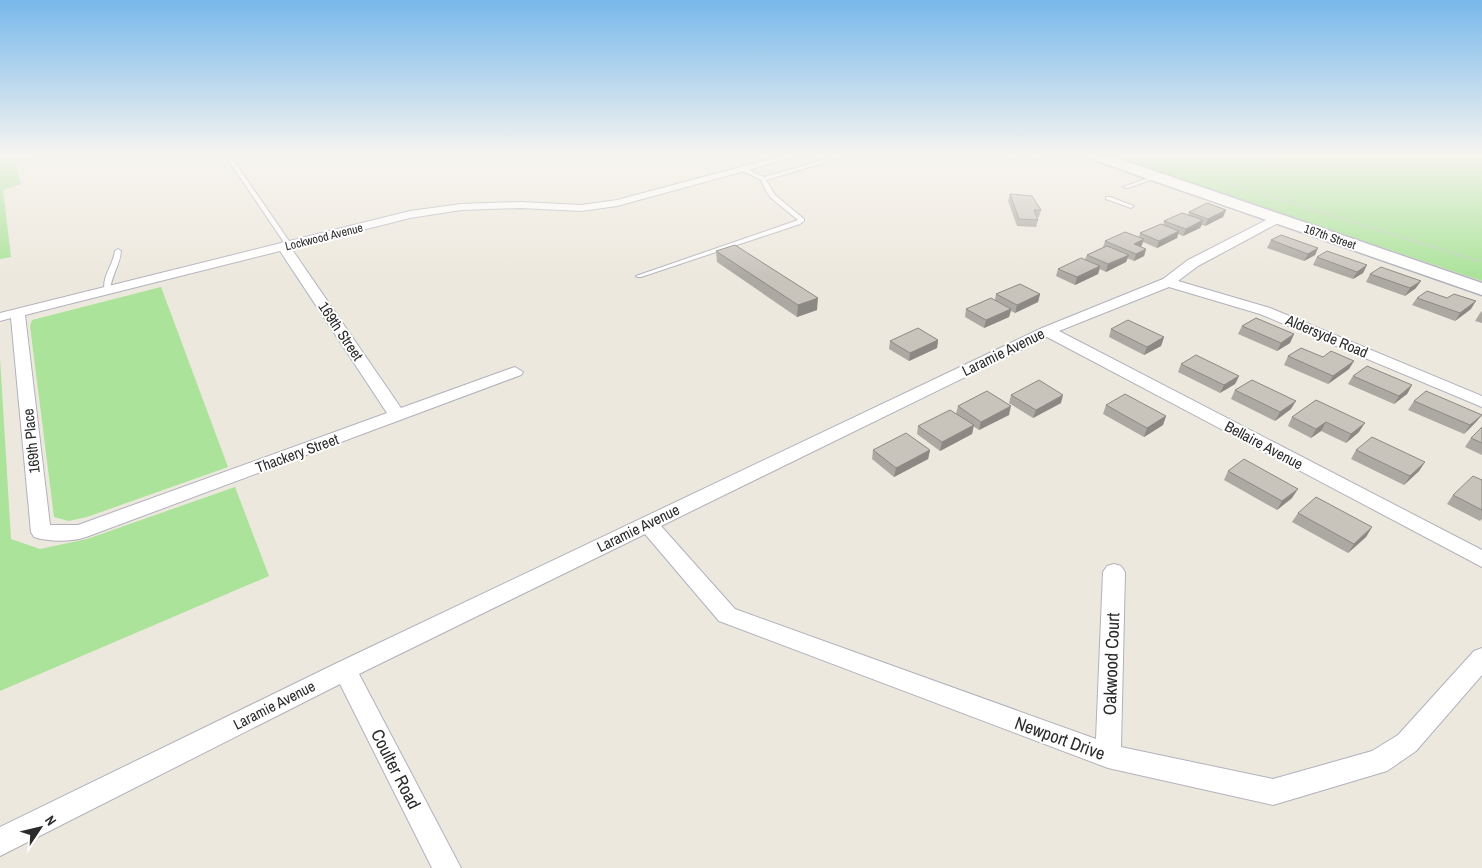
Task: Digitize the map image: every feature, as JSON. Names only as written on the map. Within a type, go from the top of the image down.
[{"type":"main road","name":"167th Street","points":[[1211,196],[1482,289]]},
{"type":"street","name":"Lockwood Avenue","points":[[0,317],[410,215],[461,207],[521,206],[580,208],[618,203],[646,196]]},
{"type":"street","name":"Laramie Avenue","points":[[0,842],[345,670],[1047,331],[1168,282],[1193,262],[1278,218]]},
{"type":"street","name":"169th Street","points":[[284,247],[398,416]]},
{"type":"street","name":"Aldersyde Road","points":[[1168,282],[1265,310],[1482,402]]},
{"type":"street","name":"169th Place","points":[[18,312],[41,532],[79,532]]},
{"type":"street","name":"Bellaire Avenue","points":[[1047,331],[1482,559]]},
{"type":"street","name":"Thackery Street","points":[[79,532],[515,372]]},
{"type":"street","name":"Newport Drive","points":[[648,524],[726,615],[1108,756],[1273,792],[1378,762],[1407,744],[1482,658]]},
{"type":"street","name":"Oakwood Court","points":[[1108,756],[1114,572]]},
{"type":"street","name":"Coulter Road","points":[[345,670],[447,868]]},
{"type":"lane","points":[[255,196],[286,241],[284,247]]},
{"type":"lane","points":[[639,276],[798,223],[802,220],[771,196]]},
{"type":"lane","points":[[1108,198],[1131,206]]},
{"type":"lane","points":[[107,291],[108,274],[118,257],[118,251]]},
{"type":"path","points":[[1268,196],[1482,262]]},
{"type":"green space","points":[[0,196],[4,196],[11,257],[0,259]]},
{"type":"green space","points":[[1229,196],[1482,196],[1482,281]]},
{"type":"green space","points":[[161,287],[228,467],[87,517],[69,521],[54,517],[30,326],[32,320]]},
{"type":"green space","points":[[0,358],[11,539],[40,549],[87,539],[235,487],[269,576],[0,691]]},
{"type":"building","points":[[1011,196],[1032,196],[1041,210],[1034,210],[1038,220],[1019,219]]},
{"type":"building","points":[[1207,203],[1226,210],[1208,219],[1189,212]]},
{"type":"building","points":[[1182,213],[1203,220],[1186,229],[1164,221]]},
{"type":"building","points":[[1161,224],[1179,231],[1159,241],[1140,233]]},
{"type":"building","points":[[1125,232],[1144,239],[1134,244],[1146,249],[1136,254],[1105,241]]},
{"type":"building","points":[[1281,235],[1318,248],[1308,254],[1271,240]]},
{"type":"building","points":[[735,245],[818,298],[798,305],[716,251]]},
{"type":"building","points":[[1107,246],[1129,255],[1108,264],[1087,255]]},
{"type":"building","points":[[1327,251],[1367,265],[1357,272],[1317,257]]},
{"type":"building","points":[[1081,258],[1100,266],[1077,277],[1058,269]]},
{"type":"building","points":[[1381,267],[1421,281],[1410,288],[1370,274]]},
{"type":"building","points":[[1020,284],[1040,294],[1017,305],[996,294]]},
{"type":"building","points":[[1427,291],[1447,298],[1454,294],[1476,301],[1460,313],[1417,298]]},
{"type":"building","points":[[991,298],[1011,309],[986,320],[966,309]]},
{"type":"building","points":[[1256,318],[1294,334],[1281,343],[1242,326]]},
{"type":"building","points":[[1128,320],[1164,337],[1147,347],[1111,329]]},
{"type":"building","points":[[918,328],[938,340],[910,353],[890,341]]},
{"type":"building","points":[[1301,348],[1323,357],[1331,351],[1354,361],[1333,376],[1288,356]]},
{"type":"building","points":[[1196,355],[1239,376],[1224,385],[1181,364]]},
{"type":"building","points":[[1367,366],[1412,385],[1399,396],[1353,376]]},
{"type":"building","points":[[1039,380],[1063,395],[1036,410],[1011,395]]},
{"type":"building","points":[[1252,380],[1296,401],[1280,412],[1235,390]]},
{"type":"building","points":[[987,391],[1011,406],[981,422],[958,406]]},
{"type":"building","points":[[1426,391],[1482,415],[1470,425],[1414,401]]},
{"type":"building","points":[[1125,394],[1166,416],[1147,428],[1106,405]]},
{"type":"building","points":[[1316,400],[1365,423],[1351,434],[1326,422],[1316,429],[1292,417]]},
{"type":"building","points":[[950,410],[974,425],[942,442],[918,426]]},
{"type":"building","points":[[1482,427],[1482,443],[1471,438]]},
{"type":"building","points":[[906,433],[930,450],[896,468],[873,450]]},
{"type":"building","points":[[1372,437],[1425,462],[1410,476],[1356,450]]},
{"type":"building","points":[[1244,459],[1298,489],[1282,501],[1228,471]]},
{"type":"building","points":[[1473,476],[1482,480],[1482,510],[1453,495]]},
{"type":"building","points":[[1316,497],[1372,527],[1354,544],[1298,513]]}]
